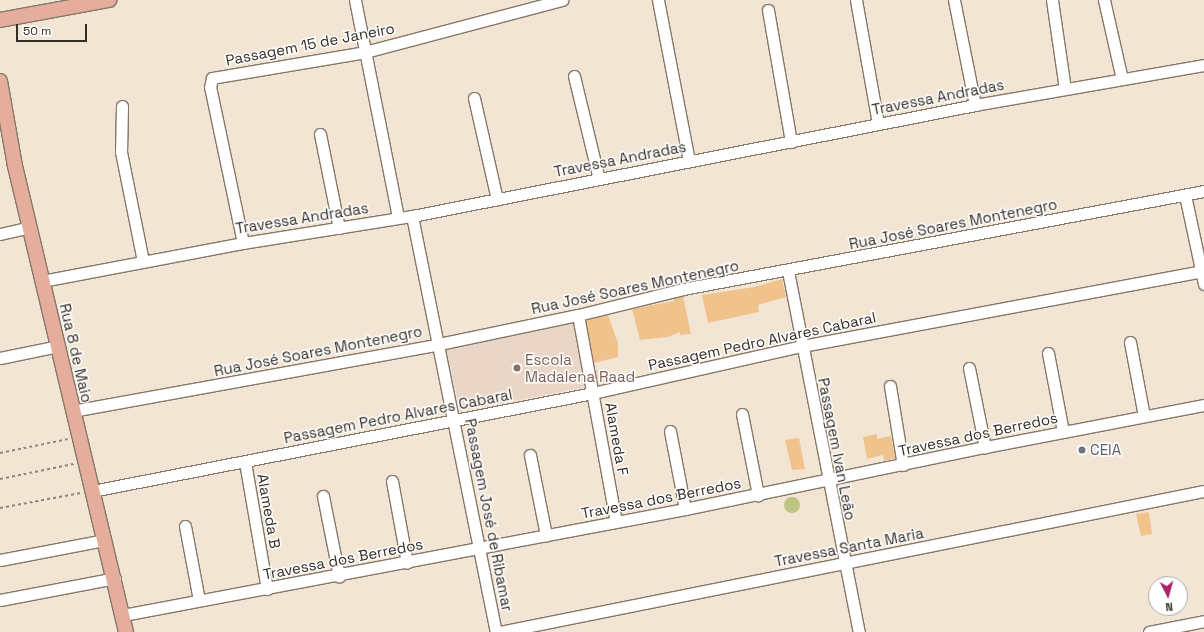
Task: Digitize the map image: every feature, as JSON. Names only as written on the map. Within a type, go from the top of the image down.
[{"type":"main road","points":[[0,20],[108,0]]},
{"type":"main road","name":"Rua 8 de Maio","points":[[0,83],[42,282],[78,438],[115,578],[126,632]]},
{"type":"street","points":[[355,0],[398,218]]},
{"type":"street","name":"Passagem 15 de Janeiro","points":[[243,243],[210,81],[220,76],[365,52],[562,0]]},
{"type":"street","points":[[658,0],[689,161]]},
{"type":"street","points":[[856,0],[878,124]]},
{"type":"street","points":[[954,0],[975,105]]},
{"type":"street","points":[[1052,0],[1065,89]]},
{"type":"street","points":[[1104,0],[1122,80]]},
{"type":"street","points":[[768,10],[791,142]]},
{"type":"street","name":"Travessa Andradas","points":[[42,282],[143,261],[243,243],[412,216],[975,105],[1204,65]]},
{"type":"street","points":[[574,76],[599,179]]},
{"type":"street","points":[[474,98],[497,199]]},
{"type":"street","points":[[122,106],[121,152],[143,261]]},
{"type":"street","points":[[320,134],[339,228]]},
{"type":"street","name":"Rua José Soares Montenegro","points":[[72,411],[439,344],[578,315],[683,289],[788,271],[1204,191]]},
{"type":"street","points":[[1186,195],[1203,271],[1204,284]]},
{"type":"street","name":"Passagem José de Ribamar","points":[[412,216],[455,419],[478,547],[496,632]]},
{"type":"street","points":[[0,234],[30,227]]},
{"type":"street","name":"Passagem Ivan Leão","points":[[788,271],[859,632]]},
{"type":"street","name":"Passagem Pedro Alvares Cabaral","points":[[92,491],[245,462],[593,392],[802,346],[1203,271]]},
{"type":"street","name":"Alameda F","points":[[578,315],[616,522]]},
{"type":"street","points":[[1130,342],[1144,416]]},
{"type":"street","points":[[0,358],[58,346]]},
{"type":"street","points":[[1048,353],[1062,432]]},
{"type":"street","points":[[969,368],[985,447]]},
{"type":"street","points":[[890,386],[903,465]]},
{"type":"street","name":"Travessa dos Berredos","points":[[123,615],[199,600],[339,576],[478,547],[758,495],[985,447],[1204,405]]},
{"type":"street","points":[[742,414],[758,495]]},
{"type":"street","points":[[670,431],[685,509]]},
{"type":"street","points":[[530,454],[546,535]]},
{"type":"street","name":"Alameda B","points":[[245,462],[267,589]]},
{"type":"street","points":[[392,481],[407,563]]},
{"type":"street","name":"Travessa Santa Maria","points":[[500,632],[1204,491]]},
{"type":"street","points":[[323,496],[339,576]]},
{"type":"street","points":[[185,526],[199,600]]},
{"type":"street","points":[[0,560],[105,540]]},
{"type":"street","points":[[0,600],[115,578]]},
{"type":"street","points":[[1149,632],[1204,621]]},
{"type":"path","points":[[0,453],[78,438]]},
{"type":"path","points":[[0,479],[84,462]]},
{"type":"path","points":[[0,508],[92,491]]},
{"type":"shaded area","name":"Escola Madalena Raad","points":[[576,321],[587,387],[460,411],[446,348]]},
{"type":"shaded area","points":[[607,369],[611,385],[596,388],[592,370]]},
{"type":"green space","points":[[792,497],[798,499],[800,505],[798,511],[792,513],[786,511],[784,505],[786,499]]},
{"type":"building","points":[[782,279],[786,297],[758,305],[759,312],[708,323],[702,295],[754,287]]},
{"type":"building","points":[[683,296],[691,334],[680,335],[680,332],[668,337],[640,340],[632,309],[674,301],[674,298]]},
{"type":"building","points":[[608,315],[618,343],[618,357],[594,363],[586,320]]},
{"type":"building","points":[[877,434],[877,439],[891,436],[895,458],[884,461],[883,455],[867,459],[863,437]]},
{"type":"building","points":[[799,438],[805,469],[792,470],[785,440]]},
{"type":"building","points":[[1149,512],[1152,534],[1141,536],[1136,514]]},
{"type":"place","name":"Escola Madalena Raad","points":[[517,368]]},
{"type":"place","name":"CEIA","points":[[1082,450]]}]
